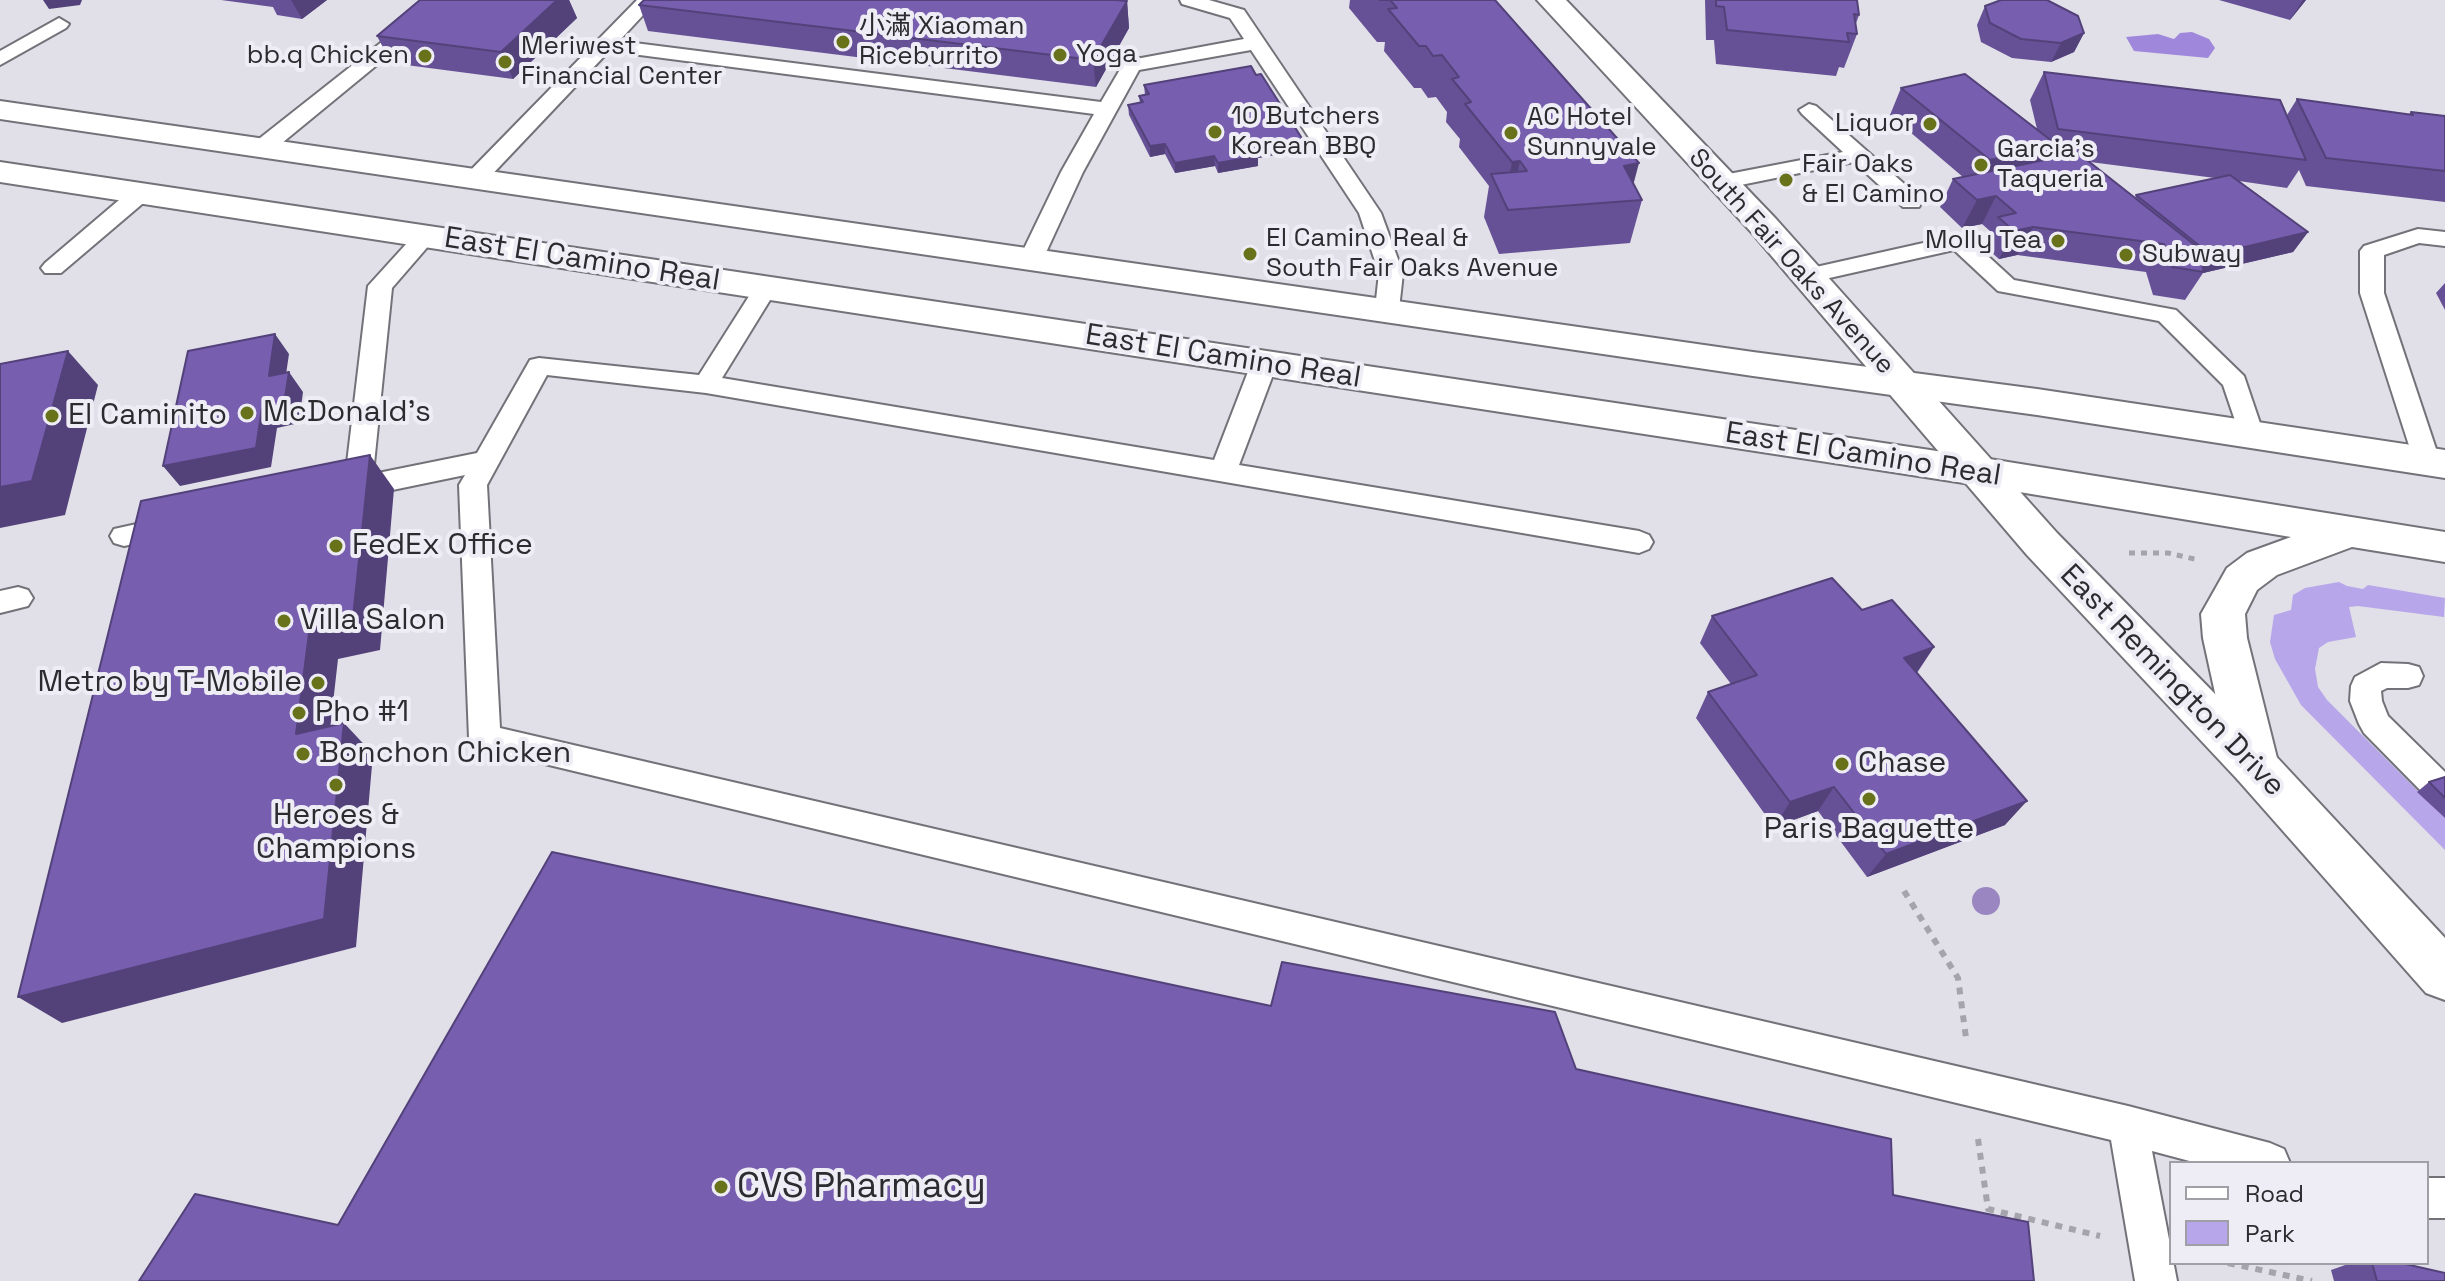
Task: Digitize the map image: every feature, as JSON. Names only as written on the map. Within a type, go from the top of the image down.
[{"type":"main road","name":"South Fair Oaks Avenue","points":[[1551,0],[1807,276],[1901,384]]},
{"type":"main road","name":"East El Camino Real","points":[[0,110],[2436,463]]},
{"type":"main road","points":[[0,137],[87,149],[144,130]]},
{"type":"main road","name":"East El Camino Real","points":[[0,172],[1977,471],[2445,547]]},
{"type":"main road","points":[[140,194],[246,180],[420,202],[451,198],[475,179]]},
{"type":"main road","name":"East Remington Drive","points":[[1901,384],[2042,544],[2255,766],[2445,975]]},
{"type":"main road","points":[[2255,766],[2225,638],[2223,614],[2242,579],[2262,564],[2350,531]]},
{"type":"lane","points":[[263,147],[447,0]]},
{"type":"lane","points":[[475,179],[648,0]]},
{"type":"lane","points":[[1189,0],[1237,14],[1370,213],[1391,273],[1387,309]]},
{"type":"lane","points":[[0,59],[59,24]]},
{"type":"lane","points":[[1031,259],[1072,172],[1132,65],[1255,43]]},
{"type":"lane","points":[[606,45],[1107,109]]},
{"type":"lane","points":[[1809,110],[1911,202]]},
{"type":"lane","points":[[1721,182],[1859,155]]},
{"type":"lane","points":[[53,268],[140,194]]},
{"type":"lane","points":[[358,487],[380,286],[426,236]]},
{"type":"lane","points":[[2436,463],[2372,293],[2372,251],[2418,236],[2445,239]]},
{"type":"lane","points":[[1807,276],[1959,242],[2006,286],[2167,315],[2235,382],[2251,435]]},
{"type":"lane","points":[[706,384],[766,287]]},
{"type":"lane","points":[[1223,472],[1264,364]]},
{"type":"lane","points":[[1639,542],[706,384],[539,366],[473,485],[485,738],[2128,1125],[2263,1161]]},
{"type":"lane","points":[[327,494],[487,461]]},
{"type":"lane","points":[[124,536],[202,520]]},
{"type":"lane","points":[[2408,676],[2381,675],[2366,686],[2366,701],[2375,724],[2437,785]]},
{"type":"lane","points":[[2128,1125],[2156,1281]]},
{"type":"path","points":[[2129,553],[2168,553],[2205,562]]},
{"type":"path","points":[[2239,1265],[2312,1278],[2312,1281]]},
{"type":"green space","points":[[2339,582],[2363,589],[2368,585],[2445,598],[2444,617],[2349,607],[2356,637],[2328,642],[2319,648],[2315,669],[2318,687],[2327,700],[2445,818],[2445,850],[2301,705],[2275,659],[2270,642],[2274,615],[2291,610],[2293,595],[2305,588]]},
{"type":"shaded area","points":[[2192,32],[2209,39],[2215,48],[2208,58],[2134,51],[2126,37],[2158,34],[2174,39],[2180,33]]},
{"type":"building","points":[[420,0],[557,0],[501,52],[377,36]]},
{"type":"building","points":[[644,0],[1127,1],[1093,60],[639,5]]},
{"type":"building","points":[[1390,0],[1495,0],[1639,163],[1624,166],[1642,200],[1508,210],[1491,174],[1527,171],[1520,161],[1512,162],[1465,104],[1471,102],[1452,79],[1459,77],[1442,55],[1433,56],[1426,46],[1419,46],[1388,9],[1397,8]]},
{"type":"building","points":[[1716,0],[1857,0],[1859,15],[1854,14],[1857,34],[1847,33],[1849,42],[1727,30],[1724,7],[1716,6]]},
{"type":"building","points":[[2001,0],[2047,0],[2078,16],[2084,33],[2061,43],[2021,39],[1990,23],[1985,6]]},
{"type":"building","name":"10 Butchers Korean BBQ","points":[[1251,66],[1256,75],[1261,74],[1303,140],[1254,149],[1258,156],[1218,163],[1214,156],[1175,163],[1165,144],[1150,146],[1128,105],[1143,102],[1139,96],[1149,94],[1144,85]]},
{"type":"building","points":[[2044,72],[2280,100],[2306,160],[2058,129]]},
{"type":"building","points":[[1965,74],[2057,145],[1990,160],[1901,88]]},
{"type":"building","points":[[2297,99],[2413,115],[2411,112],[2445,116],[2445,171],[2326,158]]},
{"type":"building","points":[[2078,153],[2196,246],[2204,272],[2172,267],[2164,244],[2033,227],[2014,231],[1998,217],[2016,213],[1996,196],[1977,200],[1953,179]]},
{"type":"building","points":[[2230,175],[2308,232],[2211,255],[2136,195]]},
{"type":"building","name":"McDonald's","points":[[275,334],[269,376],[289,372],[284,404],[262,408],[256,448],[163,466],[188,351]]},
{"type":"building","points":[[68,351],[32,481],[0,487],[0,364]]},
{"type":"building","points":[[370,455],[353,617],[310,626],[296,734],[344,723],[324,919],[18,997],[141,501]]},
{"type":"building","name":"Chase","points":[[1832,578],[1862,610],[1892,600],[1934,647],[1904,658],[2027,801],[1886,854],[1834,787],[1790,802],[1708,692],[1757,675],[1712,616]]},
{"type":"building","points":[[2445,777],[2445,798],[2429,782]]},
{"type":"building","points":[[552,852],[1271,1006],[1282,962],[1555,1012],[1576,1069],[1891,1139],[1893,1195],[2028,1222],[2034,1281],[139,1281],[195,1194],[338,1225]]},
{"type":"building","points":[[2373,1265],[2410,1265],[2445,1273],[2445,1281],[2377,1281]]},
{"type":"place","name":"小滿 Xiaoman Riceburrito","points":[[843,42]]},
{"type":"place","name":"Yoga","points":[[1060,55]]},
{"type":"place","name":"bb.q Chicken","points":[[425,56]]},
{"type":"place","name":"Meriwest Financial Center","points":[[505,62]]},
{"type":"place","name":"Liquor","points":[[1930,124]]},
{"type":"place","name":"10 Butchers Korean BBQ","points":[[1215,132]]},
{"type":"place","name":"AC Hotel Sunnyvale","points":[[1511,133]]},
{"type":"place","name":"Garcia's Taqueria","points":[[1981,165]]},
{"type":"place","name":"Fair Oaks & El Camino","points":[[1786,180]]},
{"type":"place","name":"Molly Tea","points":[[2058,241]]},
{"type":"place","name":"El Camino Real & South Fair Oaks Avenue","points":[[1250,254]]},
{"type":"place","name":"Subway","points":[[2126,255]]},
{"type":"place","name":"McDonald's","points":[[247,413]]},
{"type":"place","name":"El Caminito","points":[[52,416]]},
{"type":"place","name":"FedEx Office","points":[[336,546]]},
{"type":"place","name":"Villa Salon","points":[[284,621]]},
{"type":"place","name":"Metro by T-Mobile","points":[[318,683]]},
{"type":"place","name":"Pho #1","points":[[299,713]]},
{"type":"place","name":"Bonchon Chicken","points":[[303,754]]},
{"type":"place","name":"Chase","points":[[1842,764]]},
{"type":"place","name":"Heroes & Champions","points":[[336,785]]},
{"type":"place","name":"Paris Baguette","points":[[1869,799]]},
{"type":"place","name":"CVS Pharmacy","points":[[721,1187]]}]
